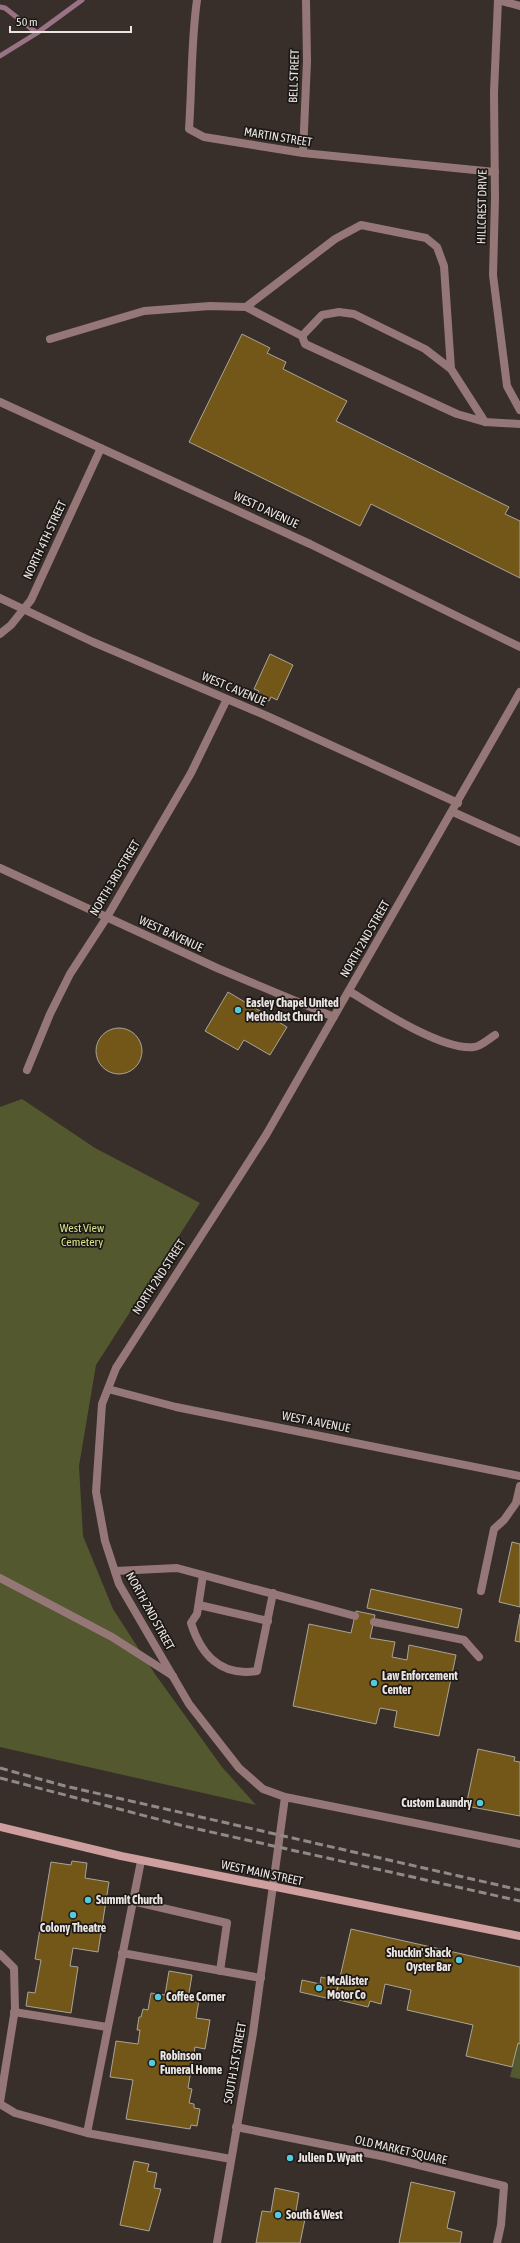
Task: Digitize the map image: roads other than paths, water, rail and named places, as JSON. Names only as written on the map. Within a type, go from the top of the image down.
[{"type":"main road","name":"WEST MAIN STREET","points":[[0,1827],[141,1861],[520,1936]]},
{"type":"street","name":"MARTIN STREET","points":[[197,0],[194,20],[194,62],[190,129],[204,137],[303,153],[495,172]]},
{"type":"street","name":"BELL STREET","points":[[303,153],[307,61],[306,0]]},
{"type":"street","points":[[498,0],[520,6]]},
{"type":"street","name":"HILLCREST DRIVE","points":[[498,0],[494,92],[495,172],[493,275],[507,386],[520,410]]},
{"type":"street","points":[[246,307],[335,239],[361,225],[426,238],[437,247],[444,266],[451,369]]},
{"type":"street","points":[[50,339],[144,311],[210,306],[246,307],[302,336],[305,344],[457,414],[485,422],[520,424]]},
{"type":"street","points":[[302,336],[322,315],[339,312],[354,314],[425,349],[451,369],[485,422]]},
{"type":"street","name":"WEST D AVENUE","points":[[0,402],[310,544],[520,647]]},
{"type":"street","name":"NORTH 4TH STREET","points":[[0,634],[25,610],[101,448]]},
{"type":"street","name":"WEST C AVENUE","points":[[0,598],[93,642],[227,699],[458,803]]},
{"type":"street","name":"NORTH 2ND STREET","points":[[520,692],[518,703],[458,803],[266,1135],[116,1368],[102,1404],[96,1492],[105,1541],[119,1584],[189,1704],[239,1768],[263,1788],[285,1797],[520,1844]]},
{"type":"street","name":"NORTH 3RD STREET","points":[[27,1070],[50,1014],[70,974],[107,917],[191,773],[227,699]]},
{"type":"street","points":[[453,812],[520,842]]},
{"type":"street","name":"WEST B AVENUE","points":[[0,868],[217,968],[334,1017]]},
{"type":"street","points":[[349,991],[384,1012],[441,1042],[474,1047],[495,1035]]},
{"type":"street","name":"WEST A AVENUE","points":[[108,1389],[176,1407],[520,1476]]},
{"type":"street","points":[[481,1591],[494,1529],[504,1520],[516,1503],[520,1486]]},
{"type":"street","points":[[115,1571],[177,1568],[355,1616]]},
{"type":"street","points":[[204,1575],[197,1614],[192,1623],[196,1638],[204,1651],[215,1663],[242,1671],[257,1671],[273,1593]]},
{"type":"street","points":[[0,1578],[112,1638],[174,1676]]},
{"type":"street","points":[[199,1605],[268,1621]]},
{"type":"street","points":[[374,1622],[464,1640],[479,1657]]},
{"type":"street","points":[[273,1887],[285,1797]]},
{"type":"street","points":[[87,2133],[141,1861]]},
{"type":"street","name":"SOUTH 1ST STREET","points":[[217,2243],[261,1978],[273,1887]]},
{"type":"street","points":[[132,1901],[227,1923],[220,1971]]},
{"type":"street","points":[[122,1952],[261,1978]]},
{"type":"street","points":[[0,1954],[14,1968],[14,2012],[0,2103],[15,2113],[87,2133],[231,2159]]},
{"type":"street","points":[[14,2012],[107,2027]]},
{"type":"street","name":"OLD MARKET SQUARE","points":[[236,2127],[386,2157],[504,2186],[501,2225],[497,2243]]},
{"type":"waterway","points":[[0,56],[37,33],[82,0]]},
{"type":"waterway","points":[[0,7],[5,8],[37,33]]},
{"type":"railway","points":[[0,1768],[65,1786],[520,1890]]},
{"type":"railway","points":[[0,1778],[184,1826],[520,1901]]},
{"type":"place","name":"Easley Chapel United Methodist Church","points":[[238,1010]]},
{"type":"place","name":"Law Enforcement Center","points":[[374,1683]]},
{"type":"place","name":"Custom Laundry","points":[[480,1803]]},
{"type":"place","name":"Summit Church","points":[[88,1900]]},
{"type":"place","name":"Colony Theatre","points":[[73,1915]]},
{"type":"place","name":"Shuckin' Shack Oyster Bar","points":[[459,1960]]},
{"type":"place","name":"McAlister Motor Co","points":[[319,1988]]},
{"type":"place","name":"Coffee Corner","points":[[158,1997]]},
{"type":"place","name":"Robinson Funeral Home","points":[[152,2063]]},
{"type":"place","name":"Julien D. Wyatt","points":[[290,2158]]},
{"type":"place","name":"South & West","points":[[278,2215]]},
{"type":"park label","name":"West View Cemetery","points":[[82,1235]]}]
